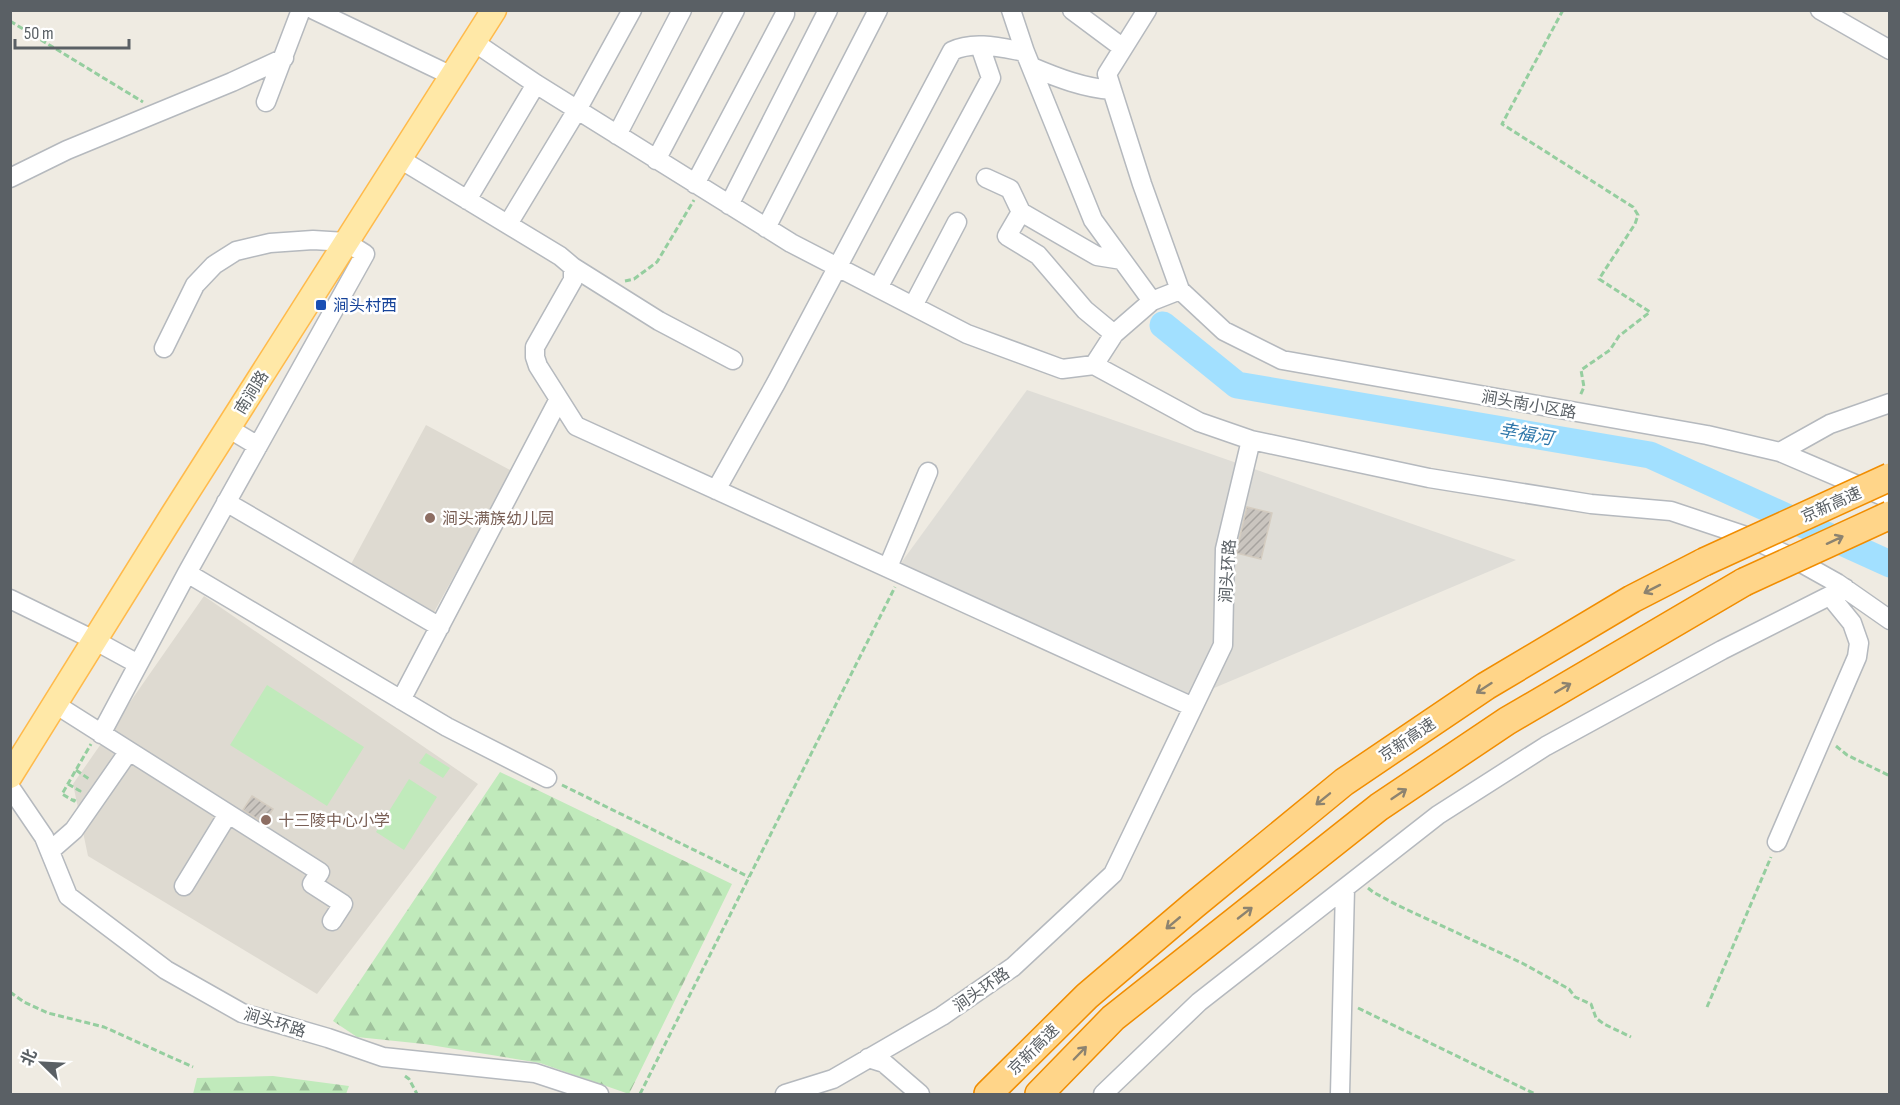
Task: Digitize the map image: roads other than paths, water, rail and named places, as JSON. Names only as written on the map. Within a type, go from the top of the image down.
[{"type":"highway","name":"京新高速","points":[[988,1095],[1086,996],[1194,904],[1344,782],[1486,686],[1632,599],[1704,562],[1890,477]]},
{"type":"highway","points":[[1039,1095],[1113,1018],[1379,807],[1507,721],[1744,582],[1890,515]]},
{"type":"main road","name":"南涧路","points":[[10,776],[491,15]]},
{"type":"street","points":[[266,102],[302,10]]},
{"type":"street","points":[[314,10],[452,76]]},
{"type":"street","points":[[508,224],[577,110],[632,10]]},
{"type":"street","points":[[617,135],[682,10]]},
{"type":"street","points":[[656,160],[735,10]]},
{"type":"street","points":[[729,205],[828,10]]},
{"type":"street","points":[[766,228],[878,10]]},
{"type":"street","points":[[1011,10],[1093,220],[1152,302]]},
{"type":"street","points":[[1094,365],[1114,334],[1152,302],[1180,290],[1105,90],[1107,74],[1147,10]]},
{"type":"street","points":[[1820,10],[1890,50]]},
{"type":"street","points":[[1081,13],[1123,48]]},
{"type":"street","points":[[698,186],[785,14]]},
{"type":"street","points":[[474,42],[536,84],[766,228],[967,334],[1062,369],[1094,365],[1199,422],[1251,440],[1441,480],[1591,504],[1671,511],[1754,540],[1787,555],[1838,592],[1890,621]]},
{"type":"street","points":[[878,288],[991,78],[980,46]]},
{"type":"street","points":[[716,490],[776,384],[952,51],[960,47],[980,46],[1029,60],[1062,80],[1105,90]]},
{"type":"street","points":[[10,178],[67,150],[284,58]]},
{"type":"street","points":[[467,200],[536,84]]},
{"type":"street","points":[[400,159],[560,256],[573,267],[659,321],[733,360]]},
{"type":"street","points":[[986,178],[1010,189],[1021,212],[1097,256],[1122,260]]},
{"type":"street","points":[[1021,212],[1007,236],[1038,255],[1085,310],[1114,334]]},
{"type":"street","points":[[913,306],[957,222]]},
{"type":"street","points":[[100,732],[365,254],[346,242],[313,240],[270,243],[237,251],[214,265],[195,285],[164,348]]},
{"type":"street","points":[[573,267],[573,280],[535,347],[535,357],[538,366],[576,426],[1193,707]]},
{"type":"street","name":"涧头南小区路","points":[[1180,290],[1224,331],[1282,360],[1707,435],[1780,452],[1890,499]]},
{"type":"street","points":[[401,700],[559,399]]},
{"type":"street","points":[[1780,452],[1830,424],[1890,403]]},
{"type":"street","points":[[228,428],[258,446]]},
{"type":"street","name":"涧头环路","points":[[784,1095],[833,1079],[942,1016],[1013,967],[1113,874],[1223,645],[1225,549],[1251,440]]},
{"type":"street","points":[[895,570],[928,472]]},
{"type":"street","points":[[226,502],[440,627]]},
{"type":"street","points":[[187,573],[401,700],[547,778]]},
{"type":"street","points":[[1777,842],[1857,657],[1859,643],[1838,592]]},
{"type":"street","points":[[1103,1095],[1199,1002],[1438,816],[1546,746],[1722,650],[1838,592]]},
{"type":"street","points":[[10,599],[138,664]]},
{"type":"street","points":[[55,704],[320,872],[312,885],[343,903],[332,921]]},
{"type":"street","points":[[50,851],[74,830],[134,754]]},
{"type":"street","name":"涧头环路","points":[[10,787],[44,837],[68,896],[166,970],[242,1013],[383,1057],[536,1073],[599,1095]]},
{"type":"street","points":[[184,886],[228,814]]},
{"type":"street","points":[[1340,1095],[1343,1000],[1352,883]]},
{"type":"street","points":[[868,1058],[884,1063],[920,1095]]},
{"type":"waterway","name":"幸福河","points":[[1163,325],[1237,385],[1650,455],[1890,564]]},
{"type":"place","name":"涧头村西","points":[[321,305]]},
{"type":"place","name":"涧头满族幼儿园","points":[[430,518]]},
{"type":"place","name":"十三陵中心小学","points":[[266,820]]}]
